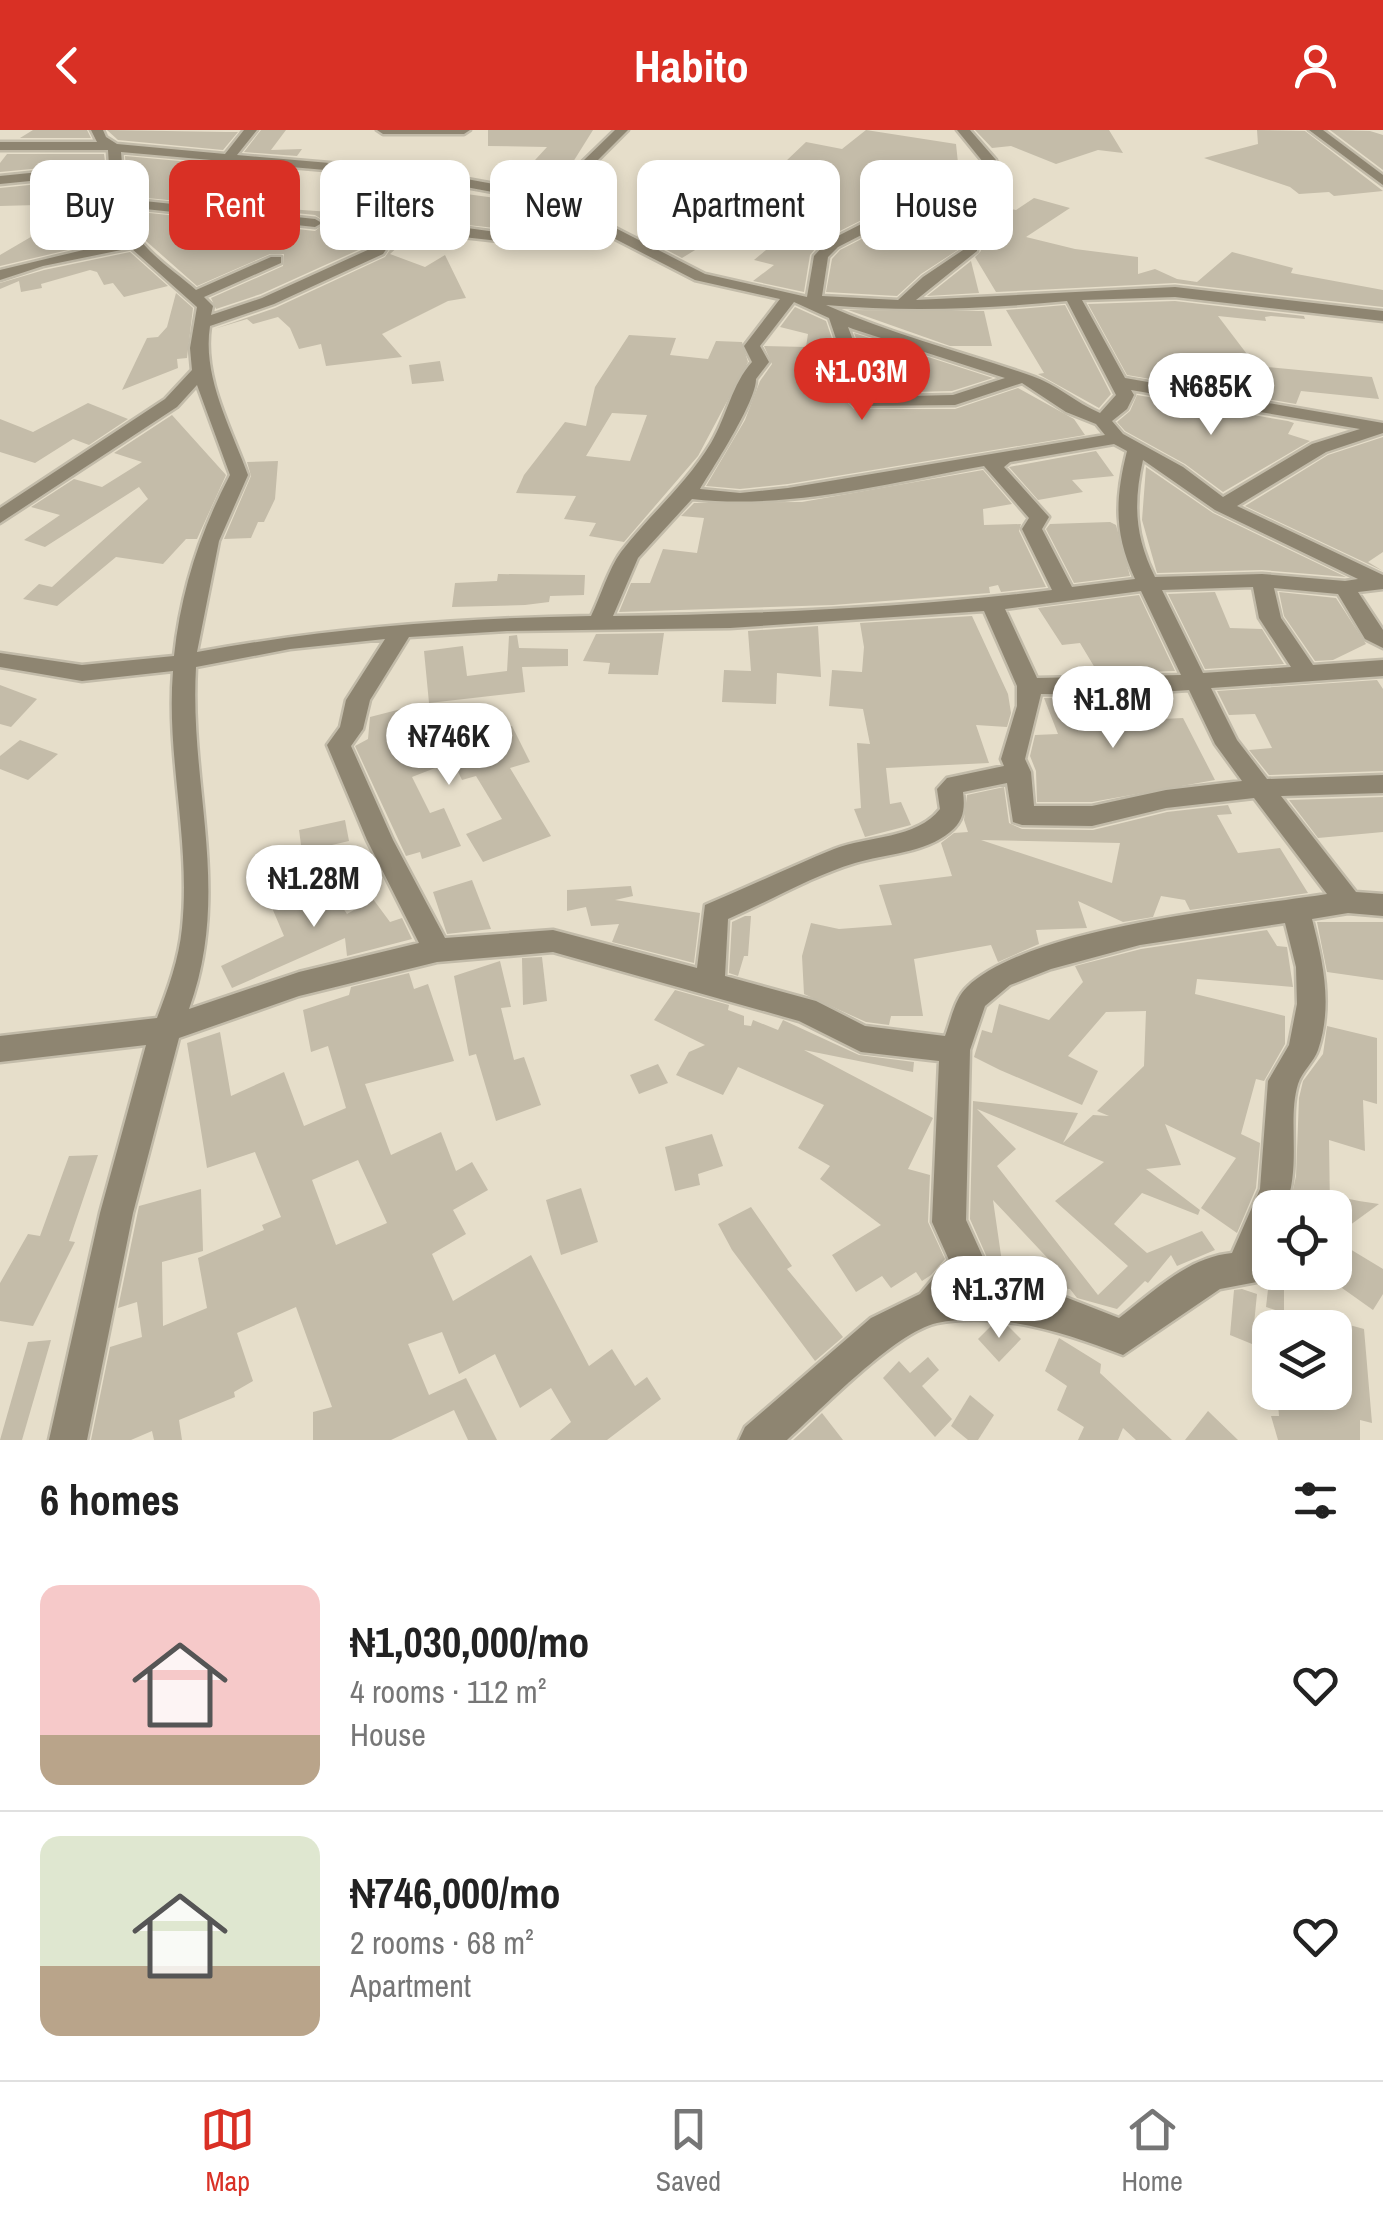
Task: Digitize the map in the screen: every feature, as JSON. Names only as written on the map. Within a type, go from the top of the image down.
[{"type":"street","points":[[96,130],[110,147],[114,160]]},
{"type":"street","points":[[227,159],[252,130]]},
{"type":"street","points":[[383,130],[464,130]]},
{"type":"street","points":[[592,160],[622,130]]},
{"type":"street","points":[[840,240],[991,163],[963,130]]},
{"type":"street","points":[[1315,130],[1383,181]]},
{"type":"street","points":[[0,146],[154,146],[227,159],[320,165]]},
{"type":"street","points":[[0,180],[30,177]]},
{"type":"street","points":[[149,205],[314,223]]},
{"type":"street","points":[[617,234],[700,277],[800,299],[987,304],[1175,292],[1383,316]]},
{"type":"street","points":[[0,275],[101,250]]},
{"type":"street","points":[[68,1440],[98,1283],[164,1030],[186,982],[196,927],[195,847],[184,758],[184,662],[211,529],[239,475],[201,370],[198,348],[205,306],[142,250]]},
{"type":"street","points":[[203,323],[268,302],[379,250]]},
{"type":"street","points":[[599,623],[629,556],[687,493],[722,440],[738,401],[748,389],[747,378],[761,362],[752,346],[822,272],[821,256],[827,250]]},
{"type":"street","points":[[903,304],[969,250]]},
{"type":"street","points":[[194,296],[276,260]]},
{"type":"street","points":[[1072,298],[1122,383],[1125,395],[1121,405],[1102,420]]},
{"type":"street","points":[[800,299],[836,316],[1021,378],[1072,408],[1102,420],[1136,452],[1176,471],[1222,506],[1381,582]]},
{"type":"street","points":[[836,316],[860,382],[858,400],[862,402],[955,400],[1021,378]]},
{"type":"street","points":[[0,517],[60,473],[170,403],[201,370]]},
{"type":"street","points":[[1122,383],[1383,429]]},
{"type":"street","points":[[1295,411],[1336,441]]},
{"type":"street","points":[[1222,506],[1289,464],[1336,441],[1383,429]]},
{"type":"street","points":[[687,493],[740,499],[788,494],[1118,438]]},
{"type":"street","points":[[1136,452],[1126,492],[1124,528],[1148,584],[1227,744],[1348,902]]},
{"type":"street","points":[[1000,460],[994,465],[997,470],[1039,517],[1032,528],[1065,595]]},
{"type":"street","points":[[0,660],[82,673],[184,662],[290,642],[402,630],[730,621],[992,604],[1148,584],[1262,580],[1345,588],[1381,582]]},
{"type":"street","points":[[1262,580],[1270,618],[1306,672]]},
{"type":"street","points":[[1345,588],[1373,634],[1383,641]]},
{"type":"street","points":[[992,604],[1028,686],[1028,706],[1013,758],[1019,772],[1022,815],[1092,816],[1166,799],[1258,788],[1383,784]]},
{"type":"street","points":[[402,630],[358,700],[351,729],[338,745],[380,840],[436,950]]},
{"type":"street","points":[[1028,686],[1116,687],[1383,668]]},
{"type":"street","points":[[698,980],[715,914],[846,854],[919,837],[949,819],[953,810],[950,789],[956,784],[1019,772]]},
{"type":"street","points":[[758,1440],[884,1330],[932,1306],[969,1264],[949,1222],[955,1050],[972,999],[1000,976],[1048,958],[1140,934],[1348,902],[1383,905]]},
{"type":"street","points":[[932,1306],[994,1304],[1060,1313],[1123,1337],[1185,1289],[1216,1272],[1250,1269],[1248,1252],[1276,1189],[1283,1082],[1304,1048],[1312,1004],[1310,967],[1296,910]]},
{"type":"street","points":[[0,1049],[164,1030],[299,984],[436,950],[553,941],[806,1010],[861,1039],[955,1050]]},
{"type":"building","points":[[33,130],[87,130],[91,138],[20,138]]},
{"type":"building","points":[[107,130],[238,132],[223,150],[118,140]]},
{"type":"building","points":[[261,130],[286,130],[271,150],[302,149],[297,156],[244,152]]},
{"type":"building","points":[[488,130],[593,130],[574,160],[535,160],[547,147],[488,146]]},
{"type":"building","points":[[866,130],[956,144],[958,160],[860,160],[860,221],[840,231],[840,160],[787,160],[806,142],[842,149]]},
{"type":"building","points":[[975,130],[1109,130],[1123,153],[1098,150],[1056,164],[1011,146],[992,148]]},
{"type":"building","points":[[1257,130],[1305,131],[1383,191],[1334,196],[1329,192],[1299,194],[1290,187],[1204,158],[1258,144]]},
{"type":"building","points":[[1330,130],[1383,135],[1383,170]]},
{"type":"building","points":[[7,154],[104,154],[105,160],[30,160],[30,169],[0,172],[0,163]]},
{"type":"building","points":[[125,156],[169,160],[169,200],[149,198],[149,160],[125,160]]},
{"type":"building","points":[[30,185],[30,205],[0,206],[0,188]]},
{"type":"building","points":[[470,195],[490,197],[490,227],[470,225]]},
{"type":"building","points":[[1034,198],[1070,208],[1026,237],[1075,249],[1138,257],[1138,274],[1155,269],[1177,279],[1197,282],[1232,252],[1293,268],[1291,273],[1383,290],[1383,307],[1175,283],[996,292],[975,257],[981,251],[1013,250],[1013,209]]},
{"type":"building","points":[[300,210],[320,211],[320,218],[300,213]]},
{"type":"building","points":[[149,213],[169,215],[169,250],[300,250],[300,229],[315,231],[320,227],[320,250],[358,250],[261,294],[216,309],[211,298],[283,266],[284,254],[270,254],[197,286],[149,244]]},
{"type":"building","points":[[30,237],[30,250],[68,250],[0,266],[0,255]]},
{"type":"building","points":[[860,240],[860,250],[958,250],[921,274],[897,296],[826,292],[832,259]]},
{"type":"building","points":[[394,250],[390,254],[425,267],[445,255],[466,298],[448,301],[382,334],[402,357],[326,366],[321,344],[299,349],[290,328],[278,317],[253,324],[247,319],[214,329],[275,308]]},
{"type":"building","points":[[667,250],[695,250],[682,258]]},
{"type":"building","points":[[766,250],[814,250],[804,292],[753,281],[774,265],[754,260]]},
{"type":"building","points":[[130,252],[168,286],[124,297],[113,283],[104,285],[97,272],[90,270],[41,284],[42,288],[21,292],[19,281],[0,289],[0,283],[44,270]]},
{"type":"building","points":[[971,261],[979,293],[927,296]]},
{"type":"building","points":[[176,293],[193,308],[187,358],[177,359],[178,368],[122,390],[147,338],[158,337],[167,327]]},
{"type":"building","points":[[1175,301],[1304,316],[1305,319],[1271,316],[1265,317],[1266,321],[1218,316],[1256,366],[1372,377],[1379,399],[1301,391],[1296,404],[1127,375],[1088,304]]},
{"type":"building","points":[[1065,305],[1111,394],[1099,408],[1038,374],[1044,373],[1006,310]]},
{"type":"building","points":[[795,307],[826,321],[847,383],[845,400],[854,409],[955,409],[1018,388],[1074,419],[1085,435],[788,484],[740,489],[706,486],[772,364],[764,346],[806,347],[808,334],[780,327]]},
{"type":"building","points":[[848,310],[984,311],[992,346],[950,346]]},
{"type":"building","points":[[854,333],[993,378],[952,391],[871,393],[872,382]]},
{"type":"building","points":[[629,335],[676,338],[670,355],[708,359],[716,341],[742,342],[748,362],[698,456],[624,542],[589,536],[596,523],[564,519],[576,496],[516,493],[524,475],[565,422],[586,426],[595,387]],"holes":[[[612,413],[647,415],[630,461],[586,456]]]},
{"type":"building","points":[[440,361],[444,381],[412,384],[409,365]]},
{"type":"building","points":[[1137,395],[1288,421],[1294,423],[1288,434],[1310,441],[1223,492],[1185,464],[1125,431],[1117,422],[1130,411]]},
{"type":"building","points":[[88,403],[128,419],[89,445],[73,439],[35,463],[0,452],[0,419],[33,432]]},
{"type":"building","points":[[172,415],[226,475],[197,539],[186,539],[163,564],[116,557],[57,606],[23,599],[39,584],[52,587],[148,499],[139,487],[45,547],[24,540],[60,515],[31,507],[74,479],[102,487],[142,462],[114,453]]},
{"type":"building","points":[[1383,437],[1383,552],[1368,562],[1383,571],[1245,506],[1328,455]]},
{"type":"building","points":[[1096,451],[1114,476],[1072,480],[1083,492],[1038,500],[1009,467]]},
{"type":"building","points":[[278,461],[275,499],[264,522],[258,522],[251,538],[224,539],[251,476],[247,462]]},
{"type":"building","points":[[1146,467],[1213,513],[1346,577],[1262,570],[1157,573],[1142,520]]},
{"type":"building","points":[[983,470],[1012,504],[983,509],[984,525],[1021,524],[1019,531],[1046,587],[1001,592],[998,585],[989,587],[990,593],[833,605],[619,612],[631,583],[650,583],[663,549],[697,553],[704,518],[681,516],[694,503],[802,502]]},
{"type":"building","points":[[1050,524],[1116,525],[1130,576],[1074,583],[1046,529]]},
{"type":"building","points":[[498,574],[585,575],[584,595],[550,596],[549,602],[525,605],[452,607],[455,583],[497,581]]},
{"type":"building","points":[[1215,592],[1230,628],[1262,629],[1284,664],[1205,669],[1168,594]]},
{"type":"building","points":[[1279,592],[1336,598],[1366,644],[1333,660],[1315,661],[1284,616]]},
{"type":"building","points":[[1139,595],[1175,671],[1098,673],[1080,643],[1062,645],[1038,608]]},
{"type":"building","points":[[972,616],[1008,694],[1011,713],[1007,727],[976,725],[989,763],[886,768],[890,804],[901,802],[911,825],[865,837],[854,809],[861,808],[857,743],[870,744],[863,709],[829,706],[832,670],[862,672],[864,647],[860,623]]},
{"type":"building","points":[[818,626],[821,677],[777,673],[776,704],[722,702],[724,670],[751,671],[748,631]]},
{"type":"building","points":[[664,633],[658,675],[608,674],[610,663],[583,661],[596,634]]},
{"type":"building","points":[[517,635],[519,648],[568,649],[568,666],[522,667],[525,692],[429,703],[424,651],[463,646],[467,676],[507,671],[509,636]]},
{"type":"building","points":[[1377,680],[1383,689],[1383,771],[1269,775],[1249,750],[1272,748],[1255,714],[1229,715],[1217,691]]},
{"type":"building","points":[[0,685],[37,699],[11,727],[0,724]]},
{"type":"building","points":[[1150,696],[1162,719],[1183,718],[1215,780],[1092,802],[1037,802],[1036,771],[1030,756],[1035,735],[1058,734],[1044,698]]},
{"type":"building","points":[[405,708],[420,754],[512,726],[530,762],[510,768],[551,836],[483,862],[466,834],[502,819],[476,776],[462,780],[453,761],[412,777],[430,813],[444,808],[461,846],[422,859],[420,852],[406,856],[355,746],[368,739],[370,717]]},
{"type":"building","points":[[20,740],[58,754],[28,780],[0,769],[0,756]]},
{"type":"building","points":[[1004,787],[1009,823],[1022,829],[1093,830],[1167,812],[1228,805],[1232,814],[1217,815],[1238,853],[1280,848],[1308,893],[1190,910],[1185,900],[1161,896],[1153,917],[1123,922],[1078,901],[1087,928],[1036,930],[1039,944],[998,962],[991,945],[914,959],[923,1016],[891,1016],[889,1025],[866,1022],[804,994],[802,956],[811,923],[839,929],[892,925],[879,885],[952,876],[941,843],[954,833],[968,832],[964,820],[967,795]],"holes":[[[981,840],[1120,843],[1112,883]]]},
{"type":"building","points":[[1383,797],[1383,832],[1318,838],[1289,800]]},
{"type":"building","points":[[345,820],[349,841],[302,852],[299,830]]},
{"type":"building","points":[[304,873],[317,901],[333,893],[347,914],[373,899],[390,922],[402,918],[412,939],[347,956],[345,938],[232,988],[221,966],[284,936],[264,889]]},
{"type":"building","points":[[472,880],[491,929],[447,934],[433,892]]},
{"type":"building","points":[[631,886],[633,896],[615,900],[700,913],[694,963],[612,942],[619,924],[591,926],[586,907],[567,911],[567,890]]},
{"type":"building","points":[[751,916],[748,956],[744,956],[738,976],[729,973],[732,922]]},
{"type":"building","points":[[1317,922],[1383,922],[1383,980],[1327,972]]},
{"type":"building","points":[[1267,930],[1277,946],[1287,947],[1293,987],[1197,979],[1195,994],[1285,1016],[1285,1044],[1264,1081],[1256,1079],[1241,1134],[1260,1143],[1256,1188],[1237,1233],[1201,1208],[1236,1158],[1165,1124],[1181,1165],[1146,1169],[1200,1210],[1198,1215],[1142,1193],[1114,1224],[1147,1253],[1202,1231],[1215,1250],[1177,1266],[1171,1255],[1148,1283],[1145,1281],[1117,1309],[1077,1298],[1070,1289],[979,1284],[989,1262],[970,1219],[973,1101],[1078,1113],[1063,1143],[1093,1115],[1109,1116],[1097,1111],[1144,1066],[1146,1011],[1106,1012],[1068,1056],[1098,1071],[1082,1105],[974,1057],[982,1030],[992,1033],[999,1004],[1049,1020],[1083,982],[1075,966],[1141,949]],"holes":[[[977,1109],[1104,1162],[1055,1201],[1128,1266],[1098,1295],[997,1166],[1016,1149]],[[993,1200],[1055,1266],[1003,1269]]]},
{"type":"building","points":[[542,957],[547,1001],[523,1005],[522,958]]},
{"type":"building","points":[[500,961],[511,1007],[501,1008],[514,1060],[524,1057],[541,1105],[496,1121],[476,1054],[469,1056],[454,976]]},
{"type":"building","points":[[409,973],[414,989],[428,984],[454,1061],[365,1084],[391,1155],[441,1132],[456,1171],[472,1162],[488,1190],[453,1210],[466,1234],[432,1254],[453,1301],[531,1255],[589,1366],[612,1349],[635,1386],[647,1377],[661,1399],[607,1440],[550,1440],[571,1422],[551,1388],[520,1408],[495,1354],[459,1374],[442,1332],[408,1344],[429,1395],[466,1378],[497,1440],[468,1440],[454,1410],[391,1440],[313,1440],[313,1412],[332,1407],[296,1307],[237,1333],[253,1381],[234,1392],[235,1397],[179,1420],[182,1440],[154,1440],[152,1431],[131,1440],[91,1440],[110,1347],[142,1337],[137,1302],[118,1308],[139,1206],[201,1189],[203,1251],[162,1262],[163,1326],[207,1308],[198,1258],[264,1230],[262,1225],[281,1217],[255,1152],[207,1168],[187,1043],[220,1032],[231,1096],[284,1072],[304,1126],[346,1108],[328,1046],[311,1052],[303,1010],[349,995],[351,987]],"holes":[[[358,1160],[387,1223],[336,1245],[312,1180]]]},
{"type":"building","points":[[675,990],[729,1005],[728,1010],[744,1016],[744,1025],[751,1026],[753,1020],[778,1030],[783,1020],[859,1055],[914,1062],[913,1072],[804,1050],[933,1118],[908,1169],[930,1175],[928,1222],[945,1259],[931,1275],[922,1281],[916,1272],[891,1288],[882,1276],[856,1292],[832,1255],[881,1225],[820,1179],[830,1166],[798,1148],[824,1105],[738,1067],[723,1095],[676,1075],[689,1052],[705,1045],[654,1020]]},
{"type":"building","points":[[1327,1026],[1377,1038],[1377,1104],[1363,1100],[1365,1151],[1329,1140],[1330,1190],[1293,1190],[1299,1098],[1303,1081],[1323,1054]]},
{"type":"building","points":[[658,1064],[668,1083],[639,1094],[630,1075]]},
{"type":"building","points":[[712,1134],[723,1166],[698,1174],[700,1185],[675,1191],[665,1147]]},
{"type":"building","points":[[98,1155],[69,1241],[75,1242],[33,1326],[0,1321],[0,1283],[28,1234],[40,1236],[69,1156]]},
{"type":"building","points":[[581,1188],[598,1242],[561,1255],[546,1200]]},
{"type":"building","points":[[1352,1200],[1379,1204],[1352,1224]]},
{"type":"building","points":[[751,1207],[792,1266],[787,1269],[843,1337],[815,1361],[732,1250],[718,1224]]},
{"type":"building","points":[[1352,1250],[1383,1269],[1383,1294],[1373,1310],[1345,1290],[1352,1290]]},
{"type":"building","points":[[1234,1290],[1257,1294],[1255,1310],[1252,1310],[1252,1344],[1230,1335]]},
{"type":"building","points":[[1268,1290],[1284,1290],[1284,1310],[1266,1307]]},
{"type":"building","points":[[993,1324],[1008,1326],[1021,1339],[999,1362],[978,1339]]},
{"type":"building","points":[[1352,1326],[1364,1329],[1372,1423],[1360,1420],[1360,1440],[1278,1440],[1271,1416],[1279,1416],[1278,1410],[1352,1410]]},
{"type":"building","points":[[1059,1338],[1101,1364],[1100,1373],[1172,1440],[1136,1440],[1123,1428],[1118,1440],[1078,1440],[1084,1427],[1057,1410],[1067,1386],[1045,1371]]},
{"type":"building","points":[[51,1340],[22,1440],[0,1440],[28,1342]]},
{"type":"building","points":[[928,1357],[939,1370],[922,1386],[952,1419],[935,1437],[883,1378],[899,1361],[910,1373]]},
{"type":"building","points":[[970,1395],[994,1415],[978,1440],[968,1440],[951,1426]]},
{"type":"building","points":[[1208,1411],[1238,1440],[1185,1440]]},
{"type":"building","points":[[822,1413],[843,1440],[793,1440],[804,1430]]}]
